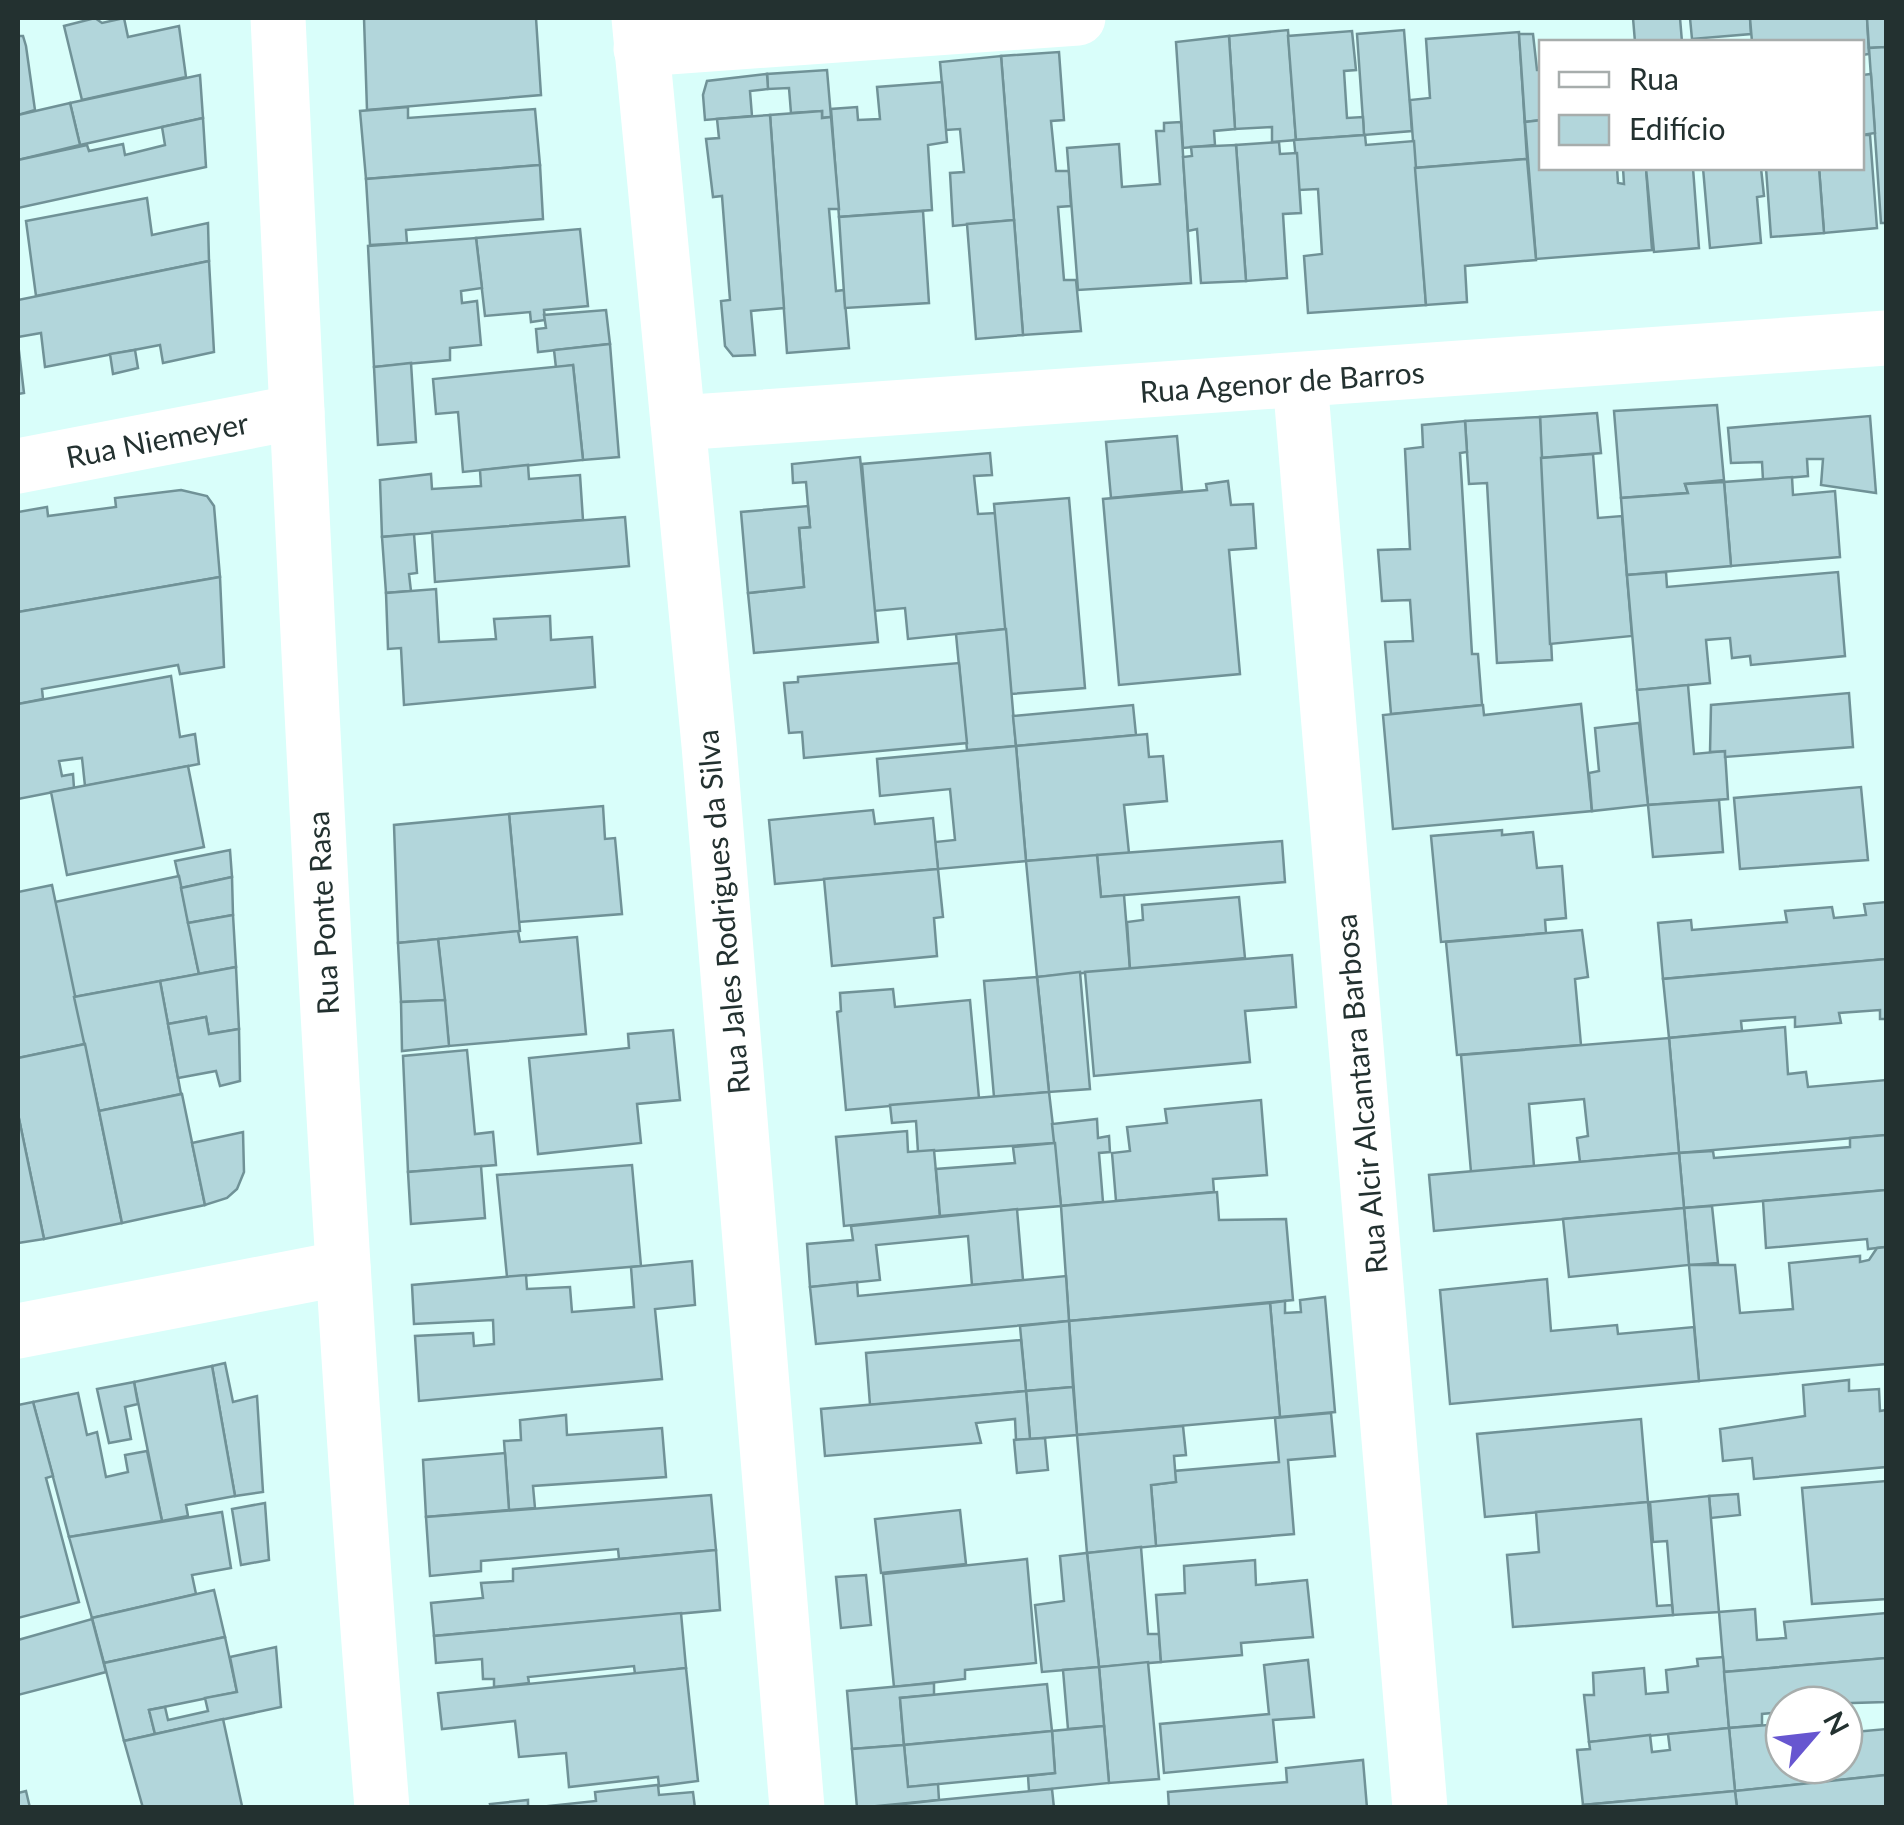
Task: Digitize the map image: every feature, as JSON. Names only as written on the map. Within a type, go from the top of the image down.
[{"type":"street","name":"Rua Ponte Rasa","points":[[278,18],[343,1268],[382,1808]]},
{"type":"street","points":[[640,33],[1078,18]]},
{"type":"street","name":"Rua Jales Rodrigues da Silva","points":[[640,33],[678,423],[797,1808]]},
{"type":"street","name":"Rua Agenor de Barros","points":[[678,423],[1886,338]]},
{"type":"street","name":"Rua Alcir Alcantara Barbosa","points":[[1300,380],[1420,1808]]},
{"type":"street","name":"Rua Niemeyer","points":[[18,466],[297,412]]},
{"type":"street","points":[[18,1331],[343,1268]]},
{"type":"building","points":[[95,18],[102,23],[124,18],[128,37],[179,26],[186,77],[82,100],[64,26]]},
{"type":"building","points":[[364,18],[536,18],[541,95],[367,110]]},
{"type":"building","points":[[1633,18],[1680,18],[1682,40],[1635,40]]},
{"type":"building","points":[[1690,18],[1750,18],[1751,34],[1692,39]]},
{"type":"building","points":[[1750,18],[1867,18],[1869,54],[1864,55],[1864,40],[1752,40]]},
{"type":"building","points":[[1867,18],[1886,18],[1886,47],[1869,48]]},
{"type":"building","points":[[1288,30],[1296,140],[1272,142],[1272,127],[1235,129],[1229,36]]},
{"type":"building","points":[[1404,30],[1412,131],[1364,135],[1357,34]]},
{"type":"building","points":[[1352,31],[1356,70],[1344,71],[1347,118],[1363,117],[1364,135],[1296,140],[1288,36]]},
{"type":"building","points":[[1519,32],[1527,159],[1415,168],[1410,100],[1430,98],[1426,39]]},
{"type":"building","points":[[1519,34],[1533,34],[1539,70],[1539,120],[1525,122]]},
{"type":"building","points":[[18,36],[23,36],[26,46],[35,110],[18,115]]},
{"type":"building","points":[[1229,36],[1235,129],[1214,131],[1215,145],[1183,148],[1176,42]]},
{"type":"building","points":[[1886,47],[1886,223],[1881,223],[1869,48]]},
{"type":"building","points":[[1059,52],[1064,120],[1051,121],[1056,171],[1069,171],[1071,206],[1058,207],[1064,280],[1076,280],[1081,331],[1023,335],[1001,56]]},
{"type":"building","points":[[1001,56],[1014,220],[953,226],[950,173],[964,172],[960,129],[946,130],[940,62]]},
{"type":"building","points":[[827,70],[831,117],[822,118],[822,111],[791,113],[789,88],[768,89],[767,74]]},
{"type":"building","points":[[767,74],[768,89],[750,91],[752,116],[705,120],[703,95],[707,81]]},
{"type":"building","points":[[1871,74],[1875,133],[1864,135],[1864,75]]},
{"type":"building","points":[[200,75],[203,118],[80,145],[70,103]]},
{"type":"building","points":[[942,82],[947,142],[928,145],[932,210],[839,217],[831,109],[857,107],[858,120],[880,119],[877,87]]},
{"type":"building","points":[[70,103],[80,145],[18,160],[18,115]]},
{"type":"building","points":[[408,107],[408,118],[535,109],[540,165],[366,179],[360,111]]},
{"type":"building","points":[[822,111],[822,118],[831,117],[839,209],[829,209],[836,291],[844,290],[849,348],[787,353],[770,115]]},
{"type":"building","points":[[770,115],[784,308],[751,311],[755,355],[733,356],[725,346],[721,301],[730,300],[722,196],[713,197],[706,139],[719,138],[717,119]]},
{"type":"building","points":[[203,118],[206,167],[18,208],[18,160],[87,145],[89,151],[123,144],[125,155],[165,145],[162,127]]},
{"type":"building","points":[[1539,120],[1539,170],[1617,170],[1618,183],[1624,184],[1623,170],[1646,170],[1652,250],[1536,259],[1525,122]]},
{"type":"building","points":[[1181,122],[1191,283],[1078,290],[1067,148],[1119,144],[1122,187],[1160,184],[1156,131],[1164,131],[1164,123]]},
{"type":"building","points":[[1365,135],[1366,145],[1414,141],[1426,305],[1308,313],[1304,256],[1322,254],[1318,189],[1299,190],[1294,140]]},
{"type":"building","points":[[1864,135],[1870,135],[1877,228],[1824,233],[1819,170],[1864,170]]},
{"type":"building","points":[[1279,142],[1280,154],[1297,153],[1301,213],[1283,214],[1287,278],[1246,281],[1236,145]]},
{"type":"building","points":[[1236,145],[1246,281],[1201,283],[1197,229],[1188,231],[1183,157],[1192,156],[1191,147]]},
{"type":"building","points":[[1527,159],[1536,260],[1465,266],[1467,302],[1426,305],[1415,168]]},
{"type":"building","points":[[540,165],[543,219],[406,230],[407,243],[370,245],[366,179]]},
{"type":"building","points":[[1646,170],[1693,170],[1699,248],[1654,252]]},
{"type":"building","points":[[1703,170],[1761,170],[1764,196],[1757,197],[1761,243],[1710,248]]},
{"type":"building","points":[[1766,170],[1819,170],[1824,233],[1771,237]]},
{"type":"building","points":[[147,198],[152,235],[208,223],[209,261],[36,296],[26,221]]},
{"type":"building","points":[[923,211],[929,303],[845,308],[839,217]]},
{"type":"building","points":[[1014,220],[1023,335],[976,339],[967,224]]},
{"type":"building","points":[[580,229],[588,306],[544,310],[545,320],[531,322],[530,312],[485,316],[476,238]]},
{"type":"building","points":[[476,238],[482,288],[461,291],[462,303],[477,301],[481,345],[450,348],[450,360],[374,367],[368,246]]},
{"type":"building","points":[[209,261],[214,352],[163,363],[160,345],[45,367],[41,333],[18,337],[18,300]]},
{"type":"building","points":[[606,310],[610,344],[538,352],[536,329],[546,328],[544,315]]},
{"type":"building","points":[[18,343],[24,393],[18,394]]},
{"type":"building","points":[[610,344],[619,457],[583,460],[573,365],[556,368],[554,350]]},
{"type":"building","points":[[135,350],[138,368],[113,374],[110,354]]},
{"type":"building","points":[[411,363],[416,442],[378,445],[374,367]]},
{"type":"building","points":[[573,365],[583,460],[463,472],[458,412],[436,414],[433,379]]},
{"type":"building","points":[[1717,405],[1724,480],[1685,484],[1688,493],[1621,498],[1614,411]]},
{"type":"building","points":[[1597,413],[1601,453],[1541,458],[1540,417]]},
{"type":"building","points":[[1870,416],[1876,493],[1821,485],[1823,459],[1807,459],[1808,476],[1763,480],[1762,462],[1731,463],[1728,428]]},
{"type":"building","points":[[1540,417],[1552,660],[1497,663],[1487,483],[1469,484],[1465,421]]},
{"type":"building","points":[[1465,421],[1467,452],[1460,453],[1472,654],[1478,654],[1482,705],[1391,714],[1385,642],[1413,641],[1410,600],[1382,601],[1378,550],[1410,549],[1405,449],[1423,447],[1422,425]]},
{"type":"building","points":[[1177,436],[1182,491],[1111,498],[1106,442]]},
{"type":"building","points":[[990,453],[992,475],[974,476],[978,514],[996,513],[1006,629],[908,639],[905,608],[874,611],[862,464]]},
{"type":"building","points":[[1593,454],[1598,518],[1622,516],[1632,636],[1550,644],[1541,458]]},
{"type":"building","points":[[860,457],[878,642],[754,653],[748,593],[804,587],[799,528],[810,527],[806,482],[793,483],[792,464]]},
{"type":"building","points":[[528,465],[529,479],[580,475],[583,520],[382,537],[380,480],[431,474],[432,489],[481,486],[480,470]]},
{"type":"building","points":[[1792,477],[1793,495],[1835,491],[1840,557],[1731,566],[1724,482]]},
{"type":"building","points":[[1228,481],[1231,505],[1253,504],[1256,548],[1229,550],[1240,674],[1119,685],[1103,499],[1207,490],[1206,484]]},
{"type":"building","points":[[1724,482],[1731,566],[1627,575],[1621,498],[1688,493],[1685,484]]},
{"type":"building","points":[[181,490],[207,496],[214,506],[220,577],[18,612],[18,512],[47,507],[48,516],[116,507],[115,498]]},
{"type":"building","points":[[1069,498],[1085,688],[1011,694],[994,504]]},
{"type":"building","points":[[808,506],[810,527],[799,528],[804,587],[748,593],[741,512]]},
{"type":"building","points":[[625,517],[629,566],[435,582],[432,532]]},
{"type":"building","points":[[414,534],[417,573],[409,574],[411,591],[386,593],[382,537]]},
{"type":"building","points":[[1666,572],[1667,587],[1838,572],[1845,656],[1751,665],[1750,656],[1732,658],[1730,638],[1706,640],[1710,683],[1637,690],[1627,575]]},
{"type":"building","points":[[220,577],[224,667],[180,674],[178,665],[42,689],[43,699],[18,704],[18,612]]},
{"type":"building","points":[[436,589],[439,642],[496,639],[494,619],[550,616],[551,640],[592,637],[595,687],[404,705],[401,648],[388,649],[386,593]]},
{"type":"building","points":[[1006,629],[1016,746],[967,750],[956,634]]},
{"type":"building","points":[[959,663],[967,743],[804,758],[802,732],[789,733],[784,683],[798,682],[798,677]]},
{"type":"building","points":[[171,676],[180,737],[195,734],[199,764],[85,786],[82,758],[59,761],[62,776],[73,774],[74,788],[18,799],[18,704]]},
{"type":"building","points":[[1688,685],[1694,754],[1725,751],[1728,799],[1648,805],[1637,690]]},
{"type":"building","points":[[1849,693],[1853,747],[1725,757],[1725,751],[1710,752],[1711,705]]},
{"type":"building","points":[[1581,704],[1592,811],[1393,829],[1383,715],[1483,705],[1484,715]]},
{"type":"building","points":[[1133,705],[1136,735],[1016,746],[1013,716]]},
{"type":"building","points":[[1639,723],[1648,805],[1592,811],[1589,773],[1599,771],[1595,728]]},
{"type":"building","points":[[1147,734],[1149,757],[1163,756],[1167,801],[1124,805],[1129,853],[1026,861],[1016,746]]},
{"type":"building","points":[[1016,746],[1026,861],[938,869],[935,842],[955,840],[950,789],[880,796],[877,759]]},
{"type":"building","points":[[188,766],[204,847],[67,875],[51,792]]},
{"type":"building","points":[[1861,787],[1868,860],[1740,869],[1734,798]]},
{"type":"building","points":[[1719,800],[1723,852],[1653,857],[1648,805]]},
{"type":"building","points":[[603,806],[605,839],[615,838],[622,914],[519,922],[509,814]]},
{"type":"building","points":[[873,810],[875,824],[933,818],[938,869],[775,884],[769,820]]},
{"type":"building","points":[[509,814],[520,931],[398,943],[394,825]]},
{"type":"building","points":[[1502,830],[1502,835],[1533,832],[1537,868],[1562,866],[1566,918],[1545,920],[1546,933],[1441,942],[1431,836]]},
{"type":"building","points":[[1282,841],[1285,882],[1101,897],[1097,855]]},
{"type":"building","points":[[230,850],[232,877],[181,888],[175,861]]},
{"type":"building","points":[[1097,855],[1101,897],[1124,895],[1130,969],[1037,977],[1026,861]]},
{"type":"building","points":[[938,869],[943,917],[934,918],[937,956],[832,966],[824,879]]},
{"type":"building","points":[[179,876],[199,974],[74,997],[55,902]]},
{"type":"building","points":[[232,877],[233,915],[188,923],[181,888]]},
{"type":"building","points":[[52,885],[85,1044],[18,1058],[18,892]]},
{"type":"building","points":[[1239,897],[1245,958],[1130,969],[1127,922],[1143,920],[1142,905]]},
{"type":"building","points":[[1886,902],[1886,959],[1663,979],[1658,923],[1691,920],[1692,930],[1787,922],[1785,911],[1832,907],[1834,918],[1866,915],[1864,904]]},
{"type":"building","points":[[233,915],[236,967],[199,974],[188,923]]},
{"type":"building","points":[[1582,930],[1588,977],[1575,979],[1581,1045],[1457,1055],[1446,942]]},
{"type":"building","points":[[518,931],[520,942],[577,937],[586,1034],[449,1046],[438,939]]},
{"type":"building","points":[[438,939],[445,1000],[401,1002],[398,943]]},
{"type":"building","points":[[1292,955],[1296,1007],[1245,1011],[1250,1062],[1094,1076],[1085,972]]},
{"type":"building","points":[[1886,959],[1886,1019],[1880,1019],[1880,1010],[1839,1013],[1841,1023],[1795,1027],[1795,1017],[1741,1021],[1742,1031],[1669,1038],[1663,979]]},
{"type":"building","points":[[236,967],[239,1029],[209,1034],[206,1017],[168,1024],[160,981]]},
{"type":"building","points":[[1080,972],[1090,1089],[1049,1092],[1037,977]]},
{"type":"building","points":[[1037,977],[1049,1092],[994,1097],[984,981]]},
{"type":"building","points":[[160,981],[181,1094],[99,1111],[74,997]]},
{"type":"building","points":[[893,989],[895,1007],[970,1000],[979,1098],[846,1110],[837,1012],[841,1011],[840,993]]},
{"type":"building","points":[[445,1000],[449,1046],[402,1051],[401,1002]]},
{"type":"building","points":[[206,1017],[209,1034],[239,1029],[240,1081],[220,1086],[216,1071],[178,1078],[168,1024]]},
{"type":"building","points":[[1785,1027],[1788,1074],[1806,1072],[1808,1087],[1886,1080],[1886,1135],[1679,1153],[1669,1038]]},
{"type":"building","points":[[673,1030],[680,1100],[637,1104],[641,1143],[538,1154],[529,1058],[629,1048],[628,1034]]},
{"type":"building","points":[[1669,1038],[1679,1153],[1580,1162],[1577,1138],[1588,1136],[1584,1099],[1529,1104],[1534,1166],[1471,1172],[1461,1055]]},
{"type":"building","points":[[85,1044],[122,1223],[44,1239],[18,1114],[18,1058]]},
{"type":"building","points":[[467,1050],[475,1134],[493,1132],[496,1165],[408,1172],[403,1056]]},
{"type":"building","points":[[1049,1092],[1055,1143],[918,1152],[916,1121],[892,1123],[890,1105]]},
{"type":"building","points":[[182,1094],[205,1205],[122,1223],[99,1111]]},
{"type":"building","points":[[1261,1100],[1267,1175],[1213,1179],[1214,1192],[1116,1201],[1112,1153],[1130,1151],[1127,1127],[1167,1123],[1165,1109]]},
{"type":"building","points":[[18,1114],[44,1239],[18,1243]]},
{"type":"building","points":[[1097,1119],[1098,1138],[1109,1136],[1110,1152],[1099,1153],[1103,1202],[1061,1206],[1052,1124]]},
{"type":"building","points":[[907,1131],[908,1152],[934,1150],[940,1216],[844,1226],[836,1137]]},
{"type":"building","points":[[243,1132],[244,1172],[237,1189],[227,1198],[205,1205],[192,1143]]},
{"type":"building","points":[[1886,1135],[1886,1190],[1684,1208],[1679,1153],[1713,1151],[1714,1158],[1850,1147],[1850,1138]]},
{"type":"building","points":[[1055,1143],[1061,1206],[940,1216],[936,1169],[1015,1163],[1013,1147]]},
{"type":"building","points":[[1679,1153],[1684,1208],[1434,1231],[1429,1175]]},
{"type":"building","points":[[632,1165],[641,1266],[507,1277],[497,1175]]},
{"type":"building","points":[[481,1166],[485,1218],[411,1224],[408,1172]]},
{"type":"building","points":[[1886,1190],[1886,1247],[1868,1249],[1867,1239],[1766,1248],[1763,1201]]},
{"type":"building","points":[[1217,1192],[1219,1220],[1286,1219],[1293,1300],[1069,1321],[1061,1206]]},
{"type":"building","points":[[1712,1206],[1718,1263],[1689,1265],[1684,1208]]},
{"type":"building","points":[[1684,1208],[1689,1265],[1569,1277],[1563,1219]]},
{"type":"building","points":[[1017,1209],[1023,1280],[972,1285],[968,1236],[876,1245],[880,1280],[810,1287],[807,1244],[853,1240],[851,1226]]},
{"type":"building","points":[[1886,1247],[1886,1364],[1699,1381],[1689,1265],[1735,1265],[1740,1313],[1793,1309],[1789,1263],[1860,1256],[1860,1262],[1869,1260],[1877,1248]]},
{"type":"building","points":[[692,1261],[695,1305],[655,1309],[662,1379],[419,1401],[415,1336],[473,1333],[474,1346],[494,1344],[493,1320],[414,1324],[412,1285],[526,1275],[527,1289],[570,1287],[572,1312],[634,1307],[631,1267]]},
{"type":"building","points":[[1066,1276],[1069,1321],[816,1344],[810,1287],[857,1282],[858,1296]]},
{"type":"building","points":[[1547,1279],[1551,1331],[1617,1325],[1618,1334],[1694,1327],[1699,1381],[1450,1404],[1440,1290]]},
{"type":"building","points":[[1325,1297],[1335,1412],[1280,1417],[1270,1303],[1285,1301],[1285,1313],[1301,1312],[1300,1300]]},
{"type":"building","points":[[1270,1303],[1280,1417],[1077,1435],[1069,1321]]},
{"type":"building","points":[[1069,1321],[1073,1387],[1026,1391],[1020,1326]]},
{"type":"building","points":[[1021,1340],[1026,1391],[870,1405],[866,1353]]},
{"type":"building","points":[[225,1363],[233,1402],[257,1396],[263,1492],[235,1496],[212,1366]]},
{"type":"building","points":[[212,1366],[235,1496],[186,1505],[188,1516],[162,1521],[134,1382]]},
{"type":"building","points":[[1849,1380],[1849,1391],[1879,1389],[1880,1411],[1886,1410],[1886,1467],[1754,1479],[1752,1458],[1723,1461],[1720,1429],[1805,1416],[1803,1385]]},
{"type":"building","points":[[134,1382],[138,1404],[125,1407],[131,1439],[109,1443],[97,1389]]},
{"type":"building","points":[[1073,1387],[1077,1435],[1030,1439],[1026,1391]]},
{"type":"building","points":[[1026,1391],[1030,1439],[1016,1440],[1015,1419],[976,1423],[981,1443],[825,1456],[821,1409]]},
{"type":"building","points":[[78,1393],[87,1435],[97,1432],[106,1477],[128,1472],[125,1455],[147,1451],[162,1521],[69,1537],[33,1402]]},
{"type":"building","points":[[33,1402],[53,1476],[46,1478],[79,1602],[18,1618],[18,1405]]},
{"type":"building","points":[[1331,1413],[1335,1456],[1288,1460],[1294,1534],[1156,1546],[1151,1485],[1176,1482],[1174,1471],[1279,1462],[1275,1418]]},
{"type":"building","points":[[566,1415],[567,1435],[662,1428],[666,1477],[533,1486],[535,1508],[509,1510],[504,1441],[521,1440],[520,1420]]},
{"type":"building","points":[[1641,1419],[1648,1502],[1485,1517],[1477,1434]]},
{"type":"building","points":[[1183,1426],[1186,1455],[1174,1456],[1176,1482],[1151,1485],[1156,1546],[1087,1553],[1077,1435]]},
{"type":"building","points":[[1045,1438],[1048,1470],[1017,1473],[1014,1440]]},
{"type":"building","points":[[505,1453],[509,1510],[426,1517],[423,1460]]},
{"type":"building","points":[[1886,1481],[1886,1599],[1812,1604],[1802,1488]]},
{"type":"building","points":[[1738,1494],[1740,1515],[1711,1518],[1709,1496]]},
{"type":"building","points":[[711,1495],[716,1550],[619,1559],[618,1549],[481,1561],[481,1571],[430,1576],[426,1517]]},
{"type":"building","points":[[1709,1496],[1719,1612],[1673,1615],[1667,1541],[1653,1542],[1650,1502]]},
{"type":"building","points":[[1648,1502],[1657,1606],[1672,1605],[1673,1615],[1513,1627],[1507,1555],[1539,1552],[1536,1512]]},
{"type":"building","points":[[265,1503],[269,1560],[241,1565],[232,1509]]},
{"type":"building","points":[[960,1510],[966,1564],[881,1573],[875,1519]]},
{"type":"building","points":[[222,1512],[231,1568],[192,1575],[196,1594],[92,1618],[69,1537]]},
{"type":"building","points":[[1141,1547],[1148,1634],[1159,1634],[1161,1662],[1099,1667],[1087,1553]]},
{"type":"building","points":[[716,1550],[720,1610],[434,1636],[431,1603],[483,1598],[481,1583],[513,1581],[513,1569]]},
{"type":"building","points":[[1087,1553],[1099,1667],[1042,1672],[1035,1605],[1064,1601],[1060,1556]]},
{"type":"building","points":[[1027,1559],[1036,1663],[965,1670],[965,1679],[894,1687],[883,1574]]},
{"type":"building","points":[[1255,1560],[1256,1585],[1307,1580],[1313,1637],[1241,1643],[1242,1655],[1161,1662],[1156,1595],[1185,1593],[1184,1566]]},
{"type":"building","points":[[866,1575],[871,1625],[841,1628],[836,1577]]},
{"type":"building","points":[[214,1590],[225,1637],[104,1663],[92,1618]]},
{"type":"building","points":[[1755,1609],[1757,1640],[1786,1638],[1784,1622],[1886,1613],[1886,1658],[1724,1672],[1719,1612]]},
{"type":"building","points":[[681,1613],[686,1668],[635,1674],[634,1666],[528,1677],[529,1683],[494,1687],[494,1679],[483,1679],[482,1659],[436,1663],[434,1636]]},
{"type":"building","points":[[92,1619],[106,1672],[18,1695],[18,1640]]},
{"type":"building","points":[[225,1637],[237,1692],[149,1710],[155,1734],[124,1741],[104,1663]]},
{"type":"building","points":[[276,1647],[281,1707],[155,1734],[149,1710],[165,1707],[168,1720],[208,1711],[205,1698],[237,1692],[230,1657]]},
{"type":"building","points":[[1723,1657],[1729,1728],[1589,1742],[1584,1695],[1594,1695],[1593,1673],[1644,1668],[1646,1694],[1668,1692],[1666,1670],[1698,1666],[1697,1659]]},
{"type":"building","points":[[1886,1658],[1886,1702],[1864,1703],[1864,1685],[1764,1685],[1762,1725],[1729,1728],[1724,1672]]},
{"type":"building","points":[[1308,1660],[1314,1717],[1273,1720],[1277,1762],[1164,1773],[1160,1724],[1269,1714],[1264,1665]]},
{"type":"building","points":[[1148,1662],[1159,1779],[1109,1783],[1099,1667]]},
{"type":"building","points":[[1099,1667],[1104,1726],[1068,1729],[1063,1670]]},
{"type":"building","points":[[686,1668],[698,1781],[659,1786],[658,1777],[569,1787],[566,1753],[519,1757],[515,1721],[442,1729],[438,1693]]},
{"type":"building","points":[[934,1683],[934,1695],[900,1698],[904,1745],[852,1749],[847,1691]]},
{"type":"building","points":[[1047,1684],[1052,1731],[904,1745],[900,1698]]},
{"type":"building","points":[[223,1719],[242,1806],[143,1808],[124,1741]]},
{"type":"building","points":[[1764,1725],[1764,1785],[1792,1785],[1735,1791],[1729,1728]]},
{"type":"building","points":[[1104,1726],[1109,1783],[1029,1791],[1028,1776],[1055,1773],[1052,1731]]},
{"type":"building","points":[[1729,1728],[1735,1791],[1583,1805],[1577,1750],[1590,1749],[1589,1742],[1650,1735],[1652,1752],[1670,1750],[1668,1734]]},
{"type":"building","points":[[1886,1729],[1886,1775],[1864,1777],[1864,1731]]},
{"type":"building","points":[[1052,1731],[1055,1773],[908,1787],[904,1745]]},
{"type":"building","points":[[904,1745],[908,1787],[938,1784],[939,1800],[857,1808],[852,1749]]},
{"type":"building","points":[[1363,1760],[1367,1808],[1169,1808],[1168,1792],[1287,1782],[1286,1768]]},
{"type":"building","points":[[1886,1775],[1886,1808],[1737,1808],[1735,1791],[1792,1785],[1864,1785],[1864,1777]]},
{"type":"building","points":[[658,1785],[659,1795],[693,1792],[695,1808],[530,1808],[596,1801],[595,1792]]},
{"type":"building","points":[[1052,1789],[1054,1808],[869,1808],[939,1800]]},
{"type":"building","points":[[26,1791],[30,1808],[18,1808],[18,1793]]},
{"type":"building","points":[[1735,1791],[1737,1808],[1583,1808],[1583,1805]]},
{"type":"building","points":[[528,1800],[528,1808],[491,1808],[490,1804]]}]
